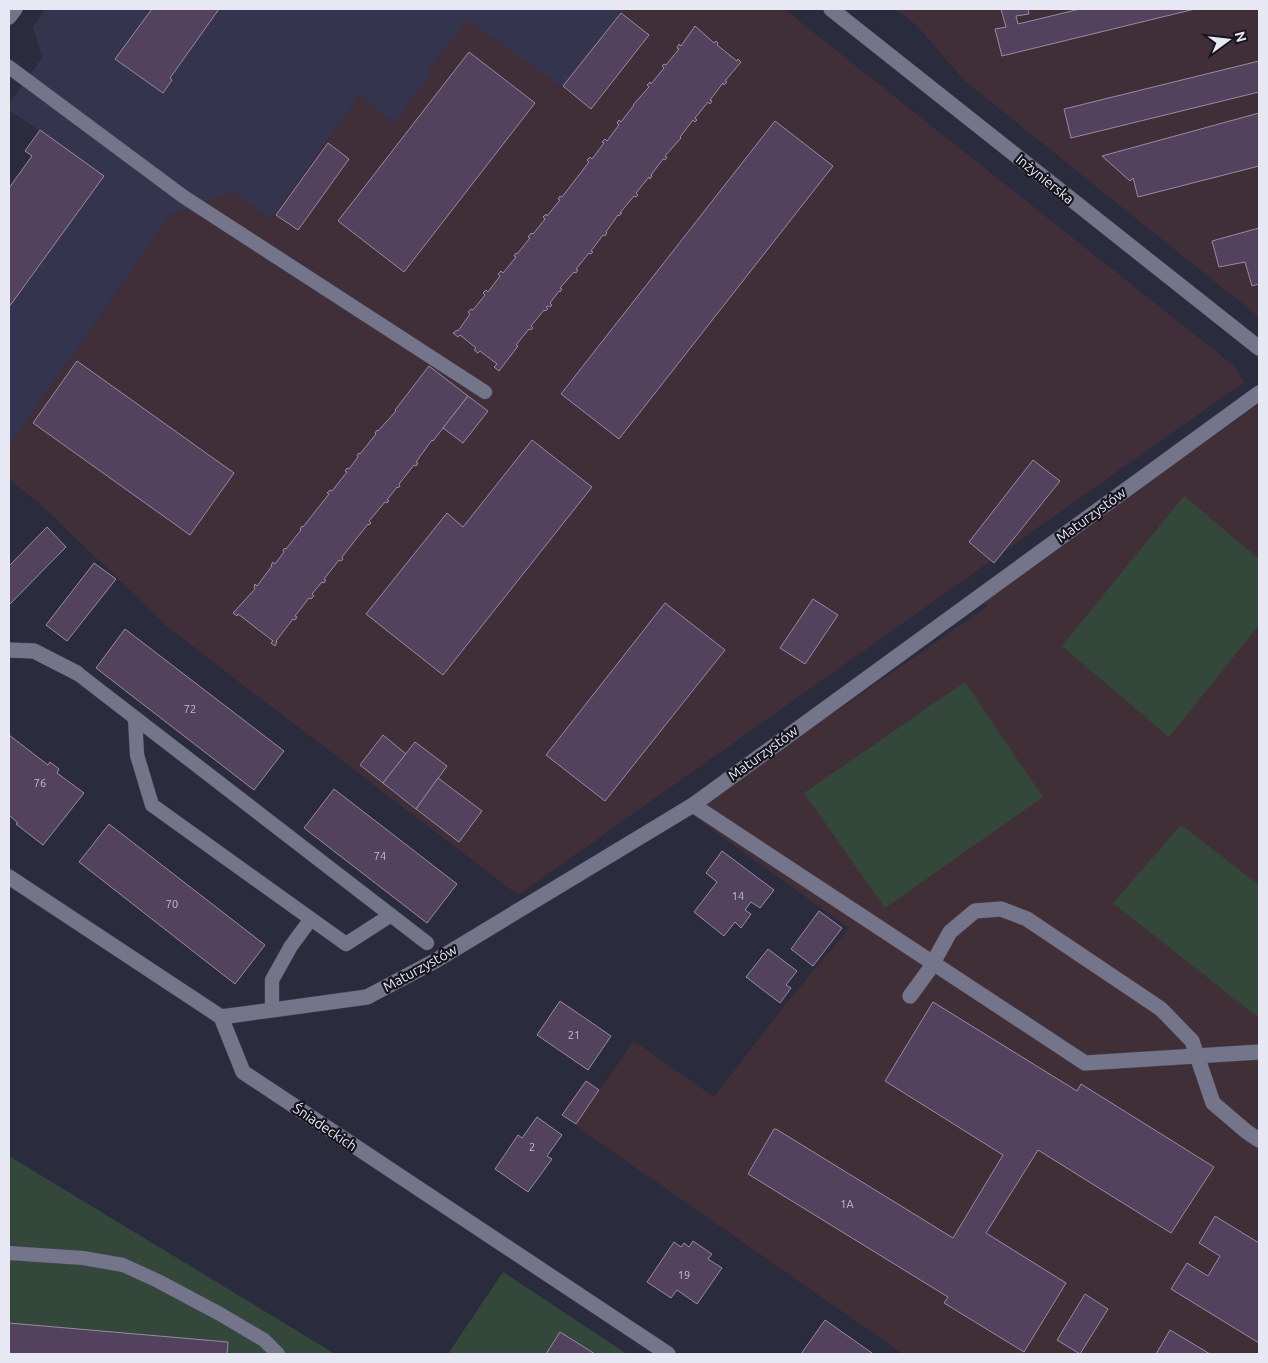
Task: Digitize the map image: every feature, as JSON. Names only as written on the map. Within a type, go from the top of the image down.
[{"type":"street","points":[[9,17],[15,9]]},
{"type":"street","name":"Inżynierska","points":[[831,9],[1259,348]]},
{"type":"street","name":"Maturzystów","points":[[221,1017],[366,997],[436,961],[693,804],[1259,393]]},
{"type":"street","points":[[9,650],[34,651],[77,673]]},
{"type":"street","points":[[693,804],[1085,1063],[1259,1052]]},
{"type":"street","points":[[9,877],[221,1017]]},
{"type":"street","points":[[910,996],[933,963],[950,932],[975,911],[1000,909],[1027,919],[1160,1010],[1192,1041],[1212,1103],[1259,1140]]},
{"type":"street","name":"Śniadeckich","points":[[221,1017],[243,1072],[668,1354]]},
{"type":"lane","points":[[9,67],[184,197],[485,392]]},
{"type":"lane","points":[[77,673],[426,942]]},
{"type":"lane","points":[[135,718],[137,755],[152,805],[346,944],[391,915]]},
{"type":"lane","points":[[272,1010],[272,980],[291,946],[310,918]]},
{"type":"lane","points":[[9,1253],[83,1258],[123,1265],[228,1318],[264,1340],[278,1354]]},
{"type":"shaded area","points":[[45,9],[624,9],[562,87],[428,78],[394,123],[360,95],[271,219],[170,215],[9,447],[9,188],[31,156],[25,151],[40,131],[9,110],[9,104],[42,58],[33,27]]},
{"type":"shaded area","points":[[623,9],[784,9],[1233,365],[1244,382],[518,895],[170,629],[39,503],[9,479],[9,447],[170,215],[232,191],[271,219],[360,95],[394,123],[428,78],[428,69],[468,20],[562,87]]},
{"type":"shaded area","points":[[895,9],[1259,9],[1259,317],[965,81],[916,25]]},
{"type":"shaded area","points":[[1259,404],[1259,1354],[903,1354],[576,1126],[634,1041],[714,1097],[784,1006],[849,928],[689,813],[988,606],[981,601]]},
{"type":"green space","points":[[1184,496],[1259,559],[1259,625],[1169,737],[1062,646]]},
{"type":"green space","points":[[965,682],[1043,797],[885,908],[804,793]]},
{"type":"green space","points":[[1181,825],[1259,885],[1259,1018],[1113,903]]},
{"type":"green space","points":[[9,1156],[335,1354],[9,1354]]},
{"type":"green space","points":[[503,1272],[627,1354],[448,1354]]},
{"type":"building","points":[[152,9],[219,9],[170,78],[172,80],[163,93],[115,59]]},
{"type":"building","points":[[1001,9],[1028,9],[1029,14],[1016,16],[1018,24],[1080,9],[1195,9],[1002,56],[995,29],[1006,27]]},
{"type":"building","points":[[621,13],[649,35],[591,109],[563,86]]},
{"type":"building","points":[[695,26],[714,43],[716,41],[717,45],[737,61],[738,59],[741,62],[725,81],[727,82],[724,85],[723,83],[710,100],[712,101],[710,104],[708,102],[695,118],[697,120],[695,122],[693,120],[681,138],[665,156],[667,157],[665,160],[663,159],[650,179],[649,177],[636,193],[638,195],[634,196],[620,213],[622,213],[618,215],[605,236],[603,235],[591,251],[593,252],[589,253],[576,269],[578,270],[576,273],[574,272],[560,288],[562,289],[550,303],[552,305],[546,307],[548,309],[544,310],[531,326],[533,328],[529,329],[516,345],[518,346],[499,371],[494,367],[497,364],[480,351],[478,353],[474,350],[476,348],[460,335],[458,337],[453,333],[458,331],[470,314],[468,312],[471,309],[473,310],[485,295],[483,293],[486,290],[488,292],[500,276],[498,274],[501,271],[503,273],[516,257],[514,256],[530,238],[528,237],[531,233],[533,234],[545,219],[543,217],[546,214],[547,216],[560,200],[558,199],[560,196],[562,197],[589,162],[587,160],[590,157],[592,159],[605,139],[607,141],[619,125],[617,123],[619,120],[621,122],[649,87],[647,85],[650,82],[651,84],[664,68],[662,66],[666,65],[679,49],[677,48],[679,44],[681,46]]},
{"type":"building","points":[[469,52],[535,103],[404,272],[338,221]]},
{"type":"building","points":[[1259,61],[1259,92],[1071,138],[1064,109]]},
{"type":"building","points":[[1259,113],[1259,166],[1138,197],[1133,178],[1130,181],[1102,156]]},
{"type":"building","points":[[775,121],[833,166],[619,439],[561,394]]},
{"type":"building","points":[[40,130],[104,176],[9,307],[9,188],[32,156],[25,151]]},
{"type":"building","points":[[328,143],[349,159],[298,230],[276,215]]},
{"type":"building","points":[[1259,228],[1259,284],[1252,286],[1245,262],[1219,267],[1212,241]]},
{"type":"building","points":[[77,361],[234,473],[190,535],[33,423]]},
{"type":"building","points":[[429,366],[468,396],[432,440],[416,462],[418,463],[416,466],[414,465],[399,484],[400,486],[397,487],[387,500],[389,501],[385,502],[369,521],[371,523],[368,524],[342,557],[343,559],[339,560],[324,579],[326,580],[324,583],[322,582],[312,594],[314,596],[311,599],[309,598],[295,616],[297,617],[295,620],[293,619],[276,641],[275,646],[271,643],[273,641],[238,614],[237,616],[233,613],[255,589],[255,584],[257,586],[273,562],[275,564],[284,552],[283,550],[286,549],[302,526],[329,494],[327,493],[330,490],[332,491],[347,472],[345,471],[347,468],[349,469],[358,457],[357,455],[360,454],[376,434],[377,430],[396,411]]},
{"type":"building","points":[[468,396],[488,411],[463,443],[443,428]]},
{"type":"building","points":[[532,440],[592,487],[443,675],[366,614],[447,513],[463,527]]},
{"type":"building","points":[[1033,460],[1060,481],[994,563],[969,542]]},
{"type":"building","points":[[47,527],[66,547],[9,605],[9,566]]},
{"type":"building","points":[[94,563],[116,579],[67,641],[46,625]]},
{"type":"building","points":[[813,599],[838,615],[805,664],[780,648]]},
{"type":"building","points":[[665,603],[725,650],[605,801],[546,755]]},
{"type":"building","points":[[125,629],[284,751],[254,790],[96,668]]},
{"type":"building","points":[[9,735],[48,765],[50,762],[59,769],[57,773],[84,793],[43,845],[9,817]]},
{"type":"building","points":[[383,735],[406,754],[383,783],[360,765]]},
{"type":"building","points":[[415,742],[447,766],[416,809],[383,783]]},
{"type":"building","points":[[438,778],[482,811],[459,842],[416,809]]},
{"type":"building","points":[[334,789],[457,884],[427,923],[304,828]]},
{"type":"building","points":[[109,824],[265,945],[235,984],[79,862]]},
{"type":"building","points":[[722,851],[774,890],[760,908],[751,902],[745,910],[751,914],[741,928],[735,922],[724,936],[694,912],[717,882],[706,873]]},
{"type":"building","points":[[819,911],[842,928],[813,966],[791,949]]},
{"type":"building","points":[[768,949],[797,971],[786,985],[791,988],[780,1003],[746,977]]},
{"type":"building","points":[[560,1001],[611,1036],[588,1070],[537,1035]]},
{"type":"building","points":[[933,1002],[1077,1091],[1081,1084],[1214,1167],[1171,1233],[1038,1150],[986,1233],[1066,1283],[1024,1352],[944,1303],[948,1297],[748,1174],[774,1129],[776,1129],[953,1238],[1003,1155],[885,1081]]},
{"type":"building","points":[[586,1081],[599,1090],[576,1124],[562,1115]]},
{"type":"building","points":[[537,1117],[562,1135],[547,1156],[552,1159],[528,1192],[495,1169],[518,1135],[522,1138]]},
{"type":"building","points":[[1215,1216],[1259,1243],[1259,1343],[1171,1289],[1187,1263],[1208,1276],[1220,1256],[1199,1243]]},
{"type":"building","points":[[693,1241],[712,1254],[708,1259],[722,1268],[697,1304],[677,1290],[671,1298],[647,1282],[674,1242],[681,1247],[684,1243],[689,1247]]},
{"type":"building","points":[[1085,1294],[1108,1309],[1080,1354],[1057,1340]]},
{"type":"building","points":[[825,1320],[872,1353],[872,1354],[801,1354]]},
{"type":"building","points":[[9,1323],[228,1342],[227,1354],[9,1354]]},
{"type":"building","points":[[1170,1330],[1210,1354],[1156,1354]]},
{"type":"building","points":[[560,1332],[595,1354],[546,1354]]}]
